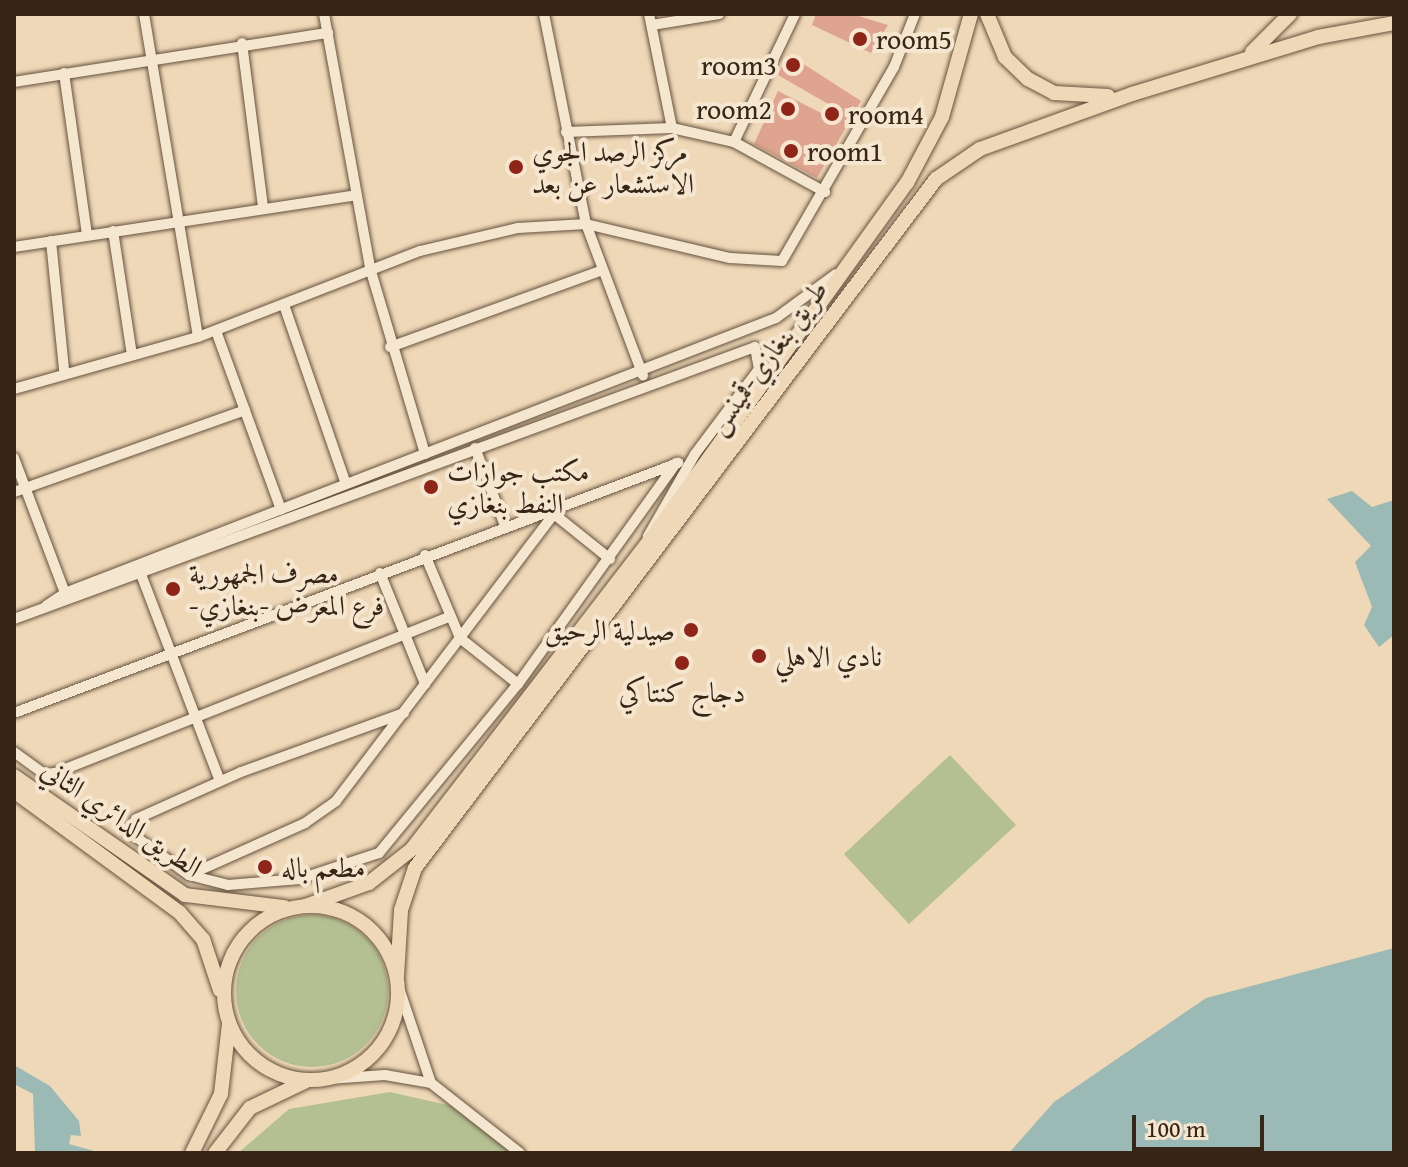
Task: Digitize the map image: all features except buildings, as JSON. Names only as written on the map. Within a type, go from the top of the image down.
[{"type":"main road","points":[[192,1153],[221,1094],[229,1024],[224,1004],[228,966],[247,933],[300,906],[369,883],[405,856],[643,548],[854,261],[942,117],[971,14]]},
{"type":"main road","points":[[987,14],[1005,57],[1028,79],[1084,98],[1132,94]]},
{"type":"main road","points":[[1245,57],[1290,14]]},
{"type":"main road","name":"طريق بنغازي-قمينس","points":[[398,980],[401,910],[415,868],[915,200],[980,149],[1245,57],[1394,23]]},
{"type":"main road","name":"الطريق الدائري الثاني","points":[[14,776],[185,895],[300,906]]},
{"type":"main road","name":"الطريق الدائري الثاني","points":[[14,791],[180,913],[209,951],[224,1004]]},
{"type":"main road","points":[[215,1153],[250,1108],[307,1081],[328,1079],[375,1053],[394,1022],[398,980],[364,924],[300,906]]},
{"type":"main road","points":[[229,1024],[262,1065],[307,1081]]},
{"type":"street","points":[[144,14],[176,224],[198,337]]},
{"type":"street","points":[[324,14],[370,268],[390,347],[425,454]]},
{"type":"street","points":[[544,14],[586,224],[645,382]]},
{"type":"street","points":[[672,128],[651,20],[719,14]]},
{"type":"street","points":[[734,142],[795,14]]},
{"type":"street","points":[[14,389],[64,370],[216,331],[370,268],[518,228],[586,224],[774,263],[789,257],[915,14]]},
{"type":"street","points":[[14,82],[151,57],[328,33]]},
{"type":"street","points":[[242,43],[263,207]]},
{"type":"street","points":[[64,73],[87,235]]},
{"type":"street","points":[[566,132],[672,128],[734,142],[825,192]]},
{"type":"street","points":[[14,247],[356,195]]},
{"type":"street","points":[[113,231],[132,355]]},
{"type":"street","points":[[51,241],[64,370]]},
{"type":"street","points":[[46,607],[65,593],[776,318],[854,261]]},
{"type":"street","points":[[390,347],[603,270]]},
{"type":"street","points":[[284,305],[346,484]]},
{"type":"street","points":[[216,331],[281,510]]},
{"type":"street","points":[[14,619],[142,577],[743,346],[761,353],[759,369],[695,454],[643,548]]},
{"type":"street","points":[[14,492],[245,410]]},
{"type":"street","points":[[475,448],[504,523]]},
{"type":"street","points":[[14,713],[172,656],[504,523],[695,454]]},
{"type":"street","points":[[14,458],[65,593]]},
{"type":"street","points":[[404,713],[220,781],[128,827],[133,840],[189,875],[254,885],[335,871],[379,853],[518,684],[676,463]]},
{"type":"street","points":[[189,875],[322,813],[404,713],[563,503]]},
{"type":"street","points":[[554,514],[610,559]]},
{"type":"street","points":[[255,519],[259,531]]},
{"type":"street","points":[[232,527],[236,540]]},
{"type":"street","points":[[425,555],[460,638],[518,684]]},
{"type":"street","points":[[380,573],[425,684]]},
{"type":"street","points":[[142,577],[220,781]]},
{"type":"street","points":[[14,752],[44,774],[55,773],[450,617]]},
{"type":"street","points":[[398,980],[431,1083]]},
{"type":"street","points":[[328,1079],[385,1075],[431,1083],[520,1153]]},
{"type":"green space","points":[[950,755],[1016,825],[909,924],[844,854]]},
{"type":"green space","points":[[312,915],[341,921],[365,938],[382,962],[388,991],[382,1020],[365,1044],[341,1061],[312,1067],[283,1061],[259,1044],[242,1020],[236,991],[242,962],[259,938],[283,921]]},
{"type":"green space","points":[[390,1092],[452,1106],[512,1153],[238,1153],[289,1109]]},
{"type":"water","points":[[1352,491],[1372,507],[1394,500],[1394,635],[1379,647],[1364,625],[1372,607],[1355,562],[1371,546],[1327,499]]},
{"type":"water","points":[[1394,948],[1394,1153],[1009,1153],[1054,1102],[1206,998]]},
{"type":"water","points":[[14,1065],[50,1086],[79,1121],[81,1136],[71,1135],[69,1144],[101,1153],[35,1153],[33,1094],[14,1084]]},
{"type":"place","name":"room5","points":[[860,39]]},
{"type":"place","name":"room3","points":[[793,65]]},
{"type":"place","name":"room2","points":[[788,109]]},
{"type":"place","name":"room4","points":[[832,114]]},
{"type":"place","name":"room1","points":[[791,151]]},
{"type":"place","name":"مركز الرصد الجوي الاستشعار عن بعد","points":[[516,167]]},
{"type":"place","name":"مكتب جوازات النفط بنغازي","points":[[431,487]]},
{"type":"place","name":"مصرف الجمهورية -فرع المعرض -بنغازي","points":[[173,589]]},
{"type":"place","name":"صيدلية الرحيق","points":[[691,630]]},
{"type":"place","name":"نادي الاهلي","points":[[759,656]]},
{"type":"place","name":"دجاج كنتاكي","points":[[682,663]]},
{"type":"place","name":"مطعم باله","points":[[265,867]]}]
